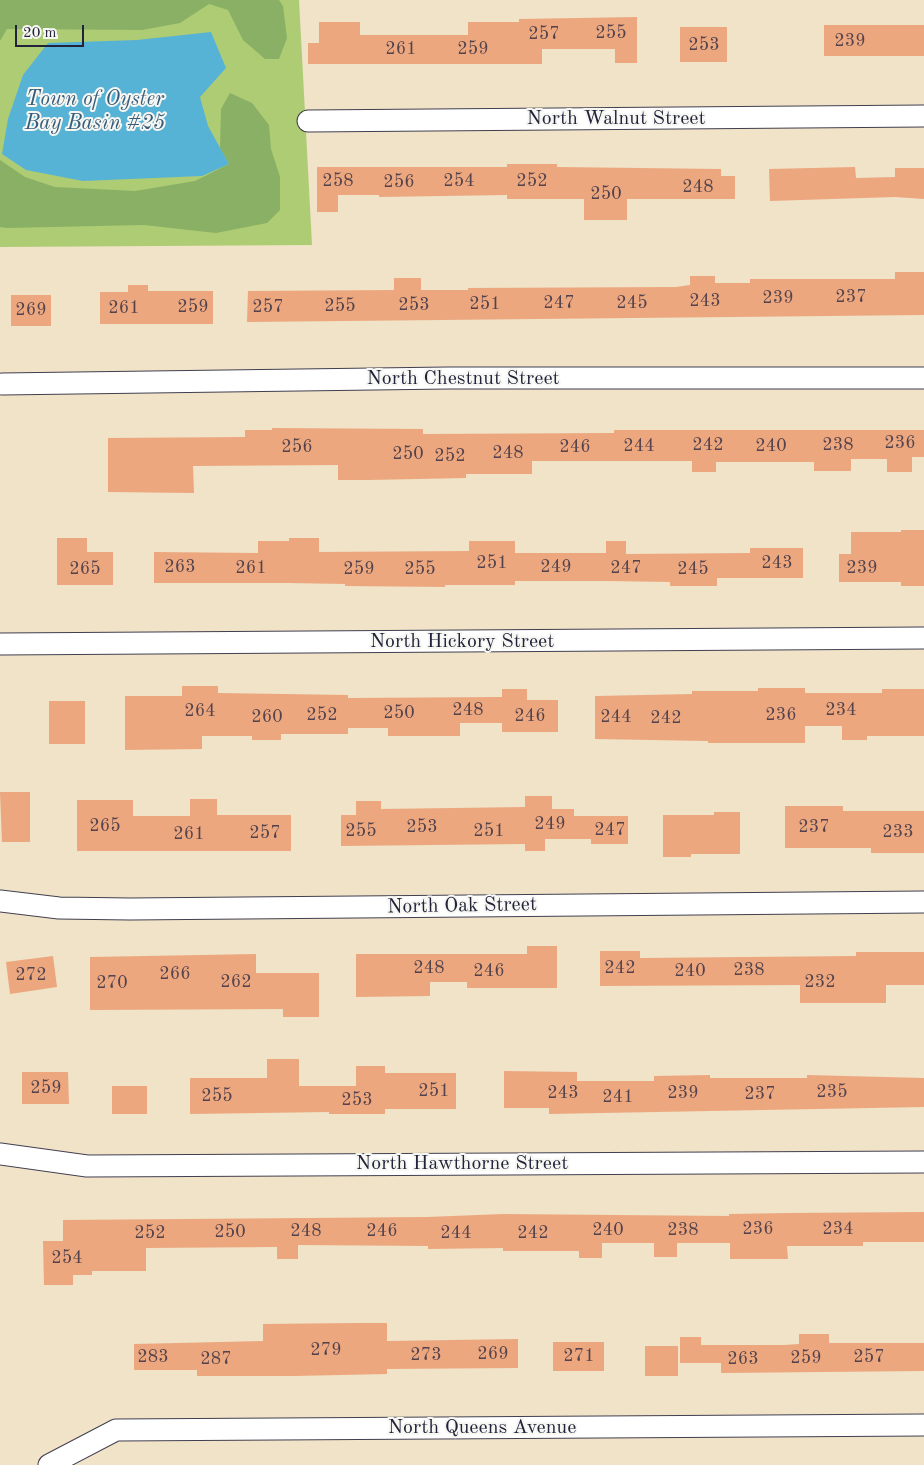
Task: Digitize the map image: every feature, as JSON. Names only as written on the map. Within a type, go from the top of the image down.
[{"type":"street","name":"North Walnut Street","points":[[308,121],[924,116]]},
{"type":"street","name":"North Chestnut Street","points":[[2,384],[448,378],[924,378]]},
{"type":"street","name":"North Hickory Street","points":[[0,644],[924,638]]},
{"type":"street","name":"North Oak Street","points":[[0,901],[59,908],[130,909],[924,902]]},
{"type":"street","name":"North Hawthorne Street","points":[[0,1154],[87,1166],[924,1162]]},
{"type":"street","name":"North Queens Avenue","points":[[49,1465],[116,1430],[924,1425]]},
{"type":"green space","points":[[0,0],[299,0],[312,245],[0,247]]},
{"type":"green space","points":[[0,0],[279,0],[283,6],[287,38],[279,59],[265,59],[243,40],[228,10],[209,4],[180,23],[142,30],[7,29],[0,41]]},
{"type":"green space","points":[[230,93],[252,103],[269,125],[271,149],[280,177],[280,210],[267,223],[216,233],[144,225],[0,227],[0,160],[25,177],[55,187],[135,191],[195,181],[229,164],[220,148],[221,109]]},
{"type":"water","name":"Town of Oyster Bay Basin #25","points":[[211,32],[226,68],[200,97],[208,126],[229,164],[202,176],[83,181],[26,170],[2,154],[8,119],[23,75],[48,43],[137,40]]},
{"type":"building","points":[[637,17],[637,63],[615,63],[615,49],[542,49],[542,64],[308,64],[308,43],[319,43],[319,22],[360,22],[360,35],[468,35],[468,22],[519,22],[519,19]]},
{"type":"building","points":[[824,25],[924,25],[924,56],[824,56]]},
{"type":"building","points":[[680,27],[727,27],[727,62],[680,62]]},
{"type":"building","points":[[507,164],[557,164],[557,167],[721,169],[721,176],[735,176],[735,199],[627,199],[627,220],[584,220],[584,199],[507,199],[507,195],[379,197],[379,195],[338,195],[338,212],[317,212],[317,167],[507,167]]},
{"type":"building","points":[[855,167],[856,178],[895,177],[895,168],[924,168],[924,199],[895,197],[770,201],[769,169]]},
{"type":"building","points":[[895,272],[924,272],[924,315],[247,322],[248,291],[394,290],[394,278],[421,278],[421,290],[468,290],[468,288],[676,287],[690,285],[690,276],[715,276],[715,283],[750,283],[750,279],[895,279]]},
{"type":"building","points":[[128,285],[148,285],[148,291],[213,291],[213,324],[100,324],[100,292],[128,292]]},
{"type":"building","points":[[11,295],[51,295],[51,326],[11,326]]},
{"type":"building","points":[[272,428],[423,429],[423,434],[614,433],[614,430],[924,430],[924,457],[912,457],[912,472],[887,472],[887,459],[851,459],[851,471],[814,471],[814,462],[716,462],[716,472],[692,472],[692,461],[532,461],[532,474],[466,474],[466,478],[369,480],[338,480],[338,465],[193,466],[194,493],[108,492],[108,438],[245,437],[245,430],[272,430]]},
{"type":"building","points":[[901,530],[924,530],[924,586],[901,586],[901,582],[839,582],[839,554],[851,554],[851,532],[901,532]]},
{"type":"building","points":[[57,538],[87,538],[87,552],[113,552],[113,585],[57,585]]},
{"type":"building","points":[[289,538],[319,538],[319,552],[469,551],[469,541],[515,541],[515,553],[606,553],[606,541],[626,541],[626,554],[750,553],[750,548],[803,548],[803,578],[717,578],[717,586],[670,586],[670,582],[606,581],[515,581],[515,585],[445,585],[445,587],[345,586],[345,584],[289,583],[154,583],[154,552],[258,553],[258,541],[289,541]]},
{"type":"building","points":[[182,686],[218,686],[218,693],[348,695],[348,698],[502,697],[502,689],[527,689],[527,700],[558,700],[558,732],[502,732],[502,723],[460,723],[460,736],[388,736],[388,728],[348,728],[348,734],[281,734],[281,740],[252,740],[252,736],[202,736],[202,749],[125,750],[125,696],[182,696]]},
{"type":"building","points":[[758,688],[805,688],[805,693],[882,693],[882,689],[924,689],[924,736],[867,736],[867,740],[842,740],[842,726],[805,726],[805,743],[708,743],[708,741],[595,739],[595,696],[692,694],[692,691],[758,691]]},
{"type":"building","points":[[49,701],[85,701],[85,744],[49,744]]},
{"type":"building","points":[[0,792],[30,792],[30,842],[2,842]]},
{"type":"building","points":[[525,796],[552,796],[552,809],[574,809],[574,816],[628,816],[628,844],[591,844],[591,839],[545,839],[545,851],[525,851],[525,844],[341,846],[341,815],[356,815],[356,801],[381,801],[381,809],[525,807]]},
{"type":"building","points":[[190,799],[217,799],[217,815],[291,815],[291,851],[77,851],[77,800],[133,800],[133,816],[190,816]]},
{"type":"building","points":[[785,806],[843,806],[843,811],[924,811],[924,853],[871,853],[871,848],[785,848]]},
{"type":"building","points":[[714,812],[740,812],[740,854],[691,854],[691,857],[663,857],[663,815],[714,815]]},
{"type":"building","points":[[527,946],[557,946],[557,988],[467,988],[467,982],[430,982],[430,996],[356,997],[356,954],[527,954]]},
{"type":"building","points":[[600,951],[640,951],[640,958],[856,956],[856,952],[924,952],[924,985],[886,985],[886,1003],[800,1003],[800,985],[600,986]]},
{"type":"building","points":[[256,954],[256,973],[319,973],[319,1017],[283,1017],[283,1009],[90,1010],[90,957]]},
{"type":"building","points":[[53,956],[57,987],[10,994],[6,962]]},
{"type":"building","points":[[267,1059],[299,1059],[299,1086],[356,1086],[356,1066],[385,1066],[385,1073],[456,1073],[456,1109],[385,1109],[385,1114],[329,1114],[329,1112],[190,1114],[190,1078],[267,1078]]},
{"type":"building","points":[[504,1071],[577,1072],[577,1081],[654,1081],[654,1076],[710,1075],[710,1078],[807,1078],[807,1075],[924,1078],[924,1107],[549,1114],[549,1108],[504,1108]]},
{"type":"building","points":[[22,1072],[68,1072],[69,1104],[22,1104]]},
{"type":"building","points":[[112,1086],[147,1086],[147,1114],[112,1114]]},
{"type":"building","points":[[924,1212],[924,1242],[863,1242],[863,1246],[787,1246],[788,1259],[730,1259],[730,1243],[677,1243],[677,1257],[654,1257],[654,1243],[602,1243],[602,1258],[579,1258],[579,1251],[503,1251],[503,1248],[428,1249],[428,1246],[298,1245],[298,1259],[277,1259],[277,1247],[146,1248],[146,1271],[92,1271],[92,1275],[73,1275],[73,1285],[44,1285],[43,1241],[63,1241],[63,1220],[427,1217],[503,1214],[729,1216],[729,1214]]},
{"type":"building","points":[[387,1323],[387,1341],[518,1339],[518,1368],[387,1369],[387,1374],[294,1376],[197,1376],[197,1370],[134,1370],[134,1344],[263,1341],[263,1324]]},
{"type":"building","points":[[799,1334],[829,1334],[829,1343],[924,1343],[924,1371],[721,1373],[721,1363],[680,1363],[680,1337],[701,1337],[701,1345],[784,1345],[799,1344]]},
{"type":"building","points":[[553,1342],[604,1342],[604,1371],[553,1371]]},
{"type":"building","points":[[645,1346],[678,1346],[678,1376],[645,1376]]}]
